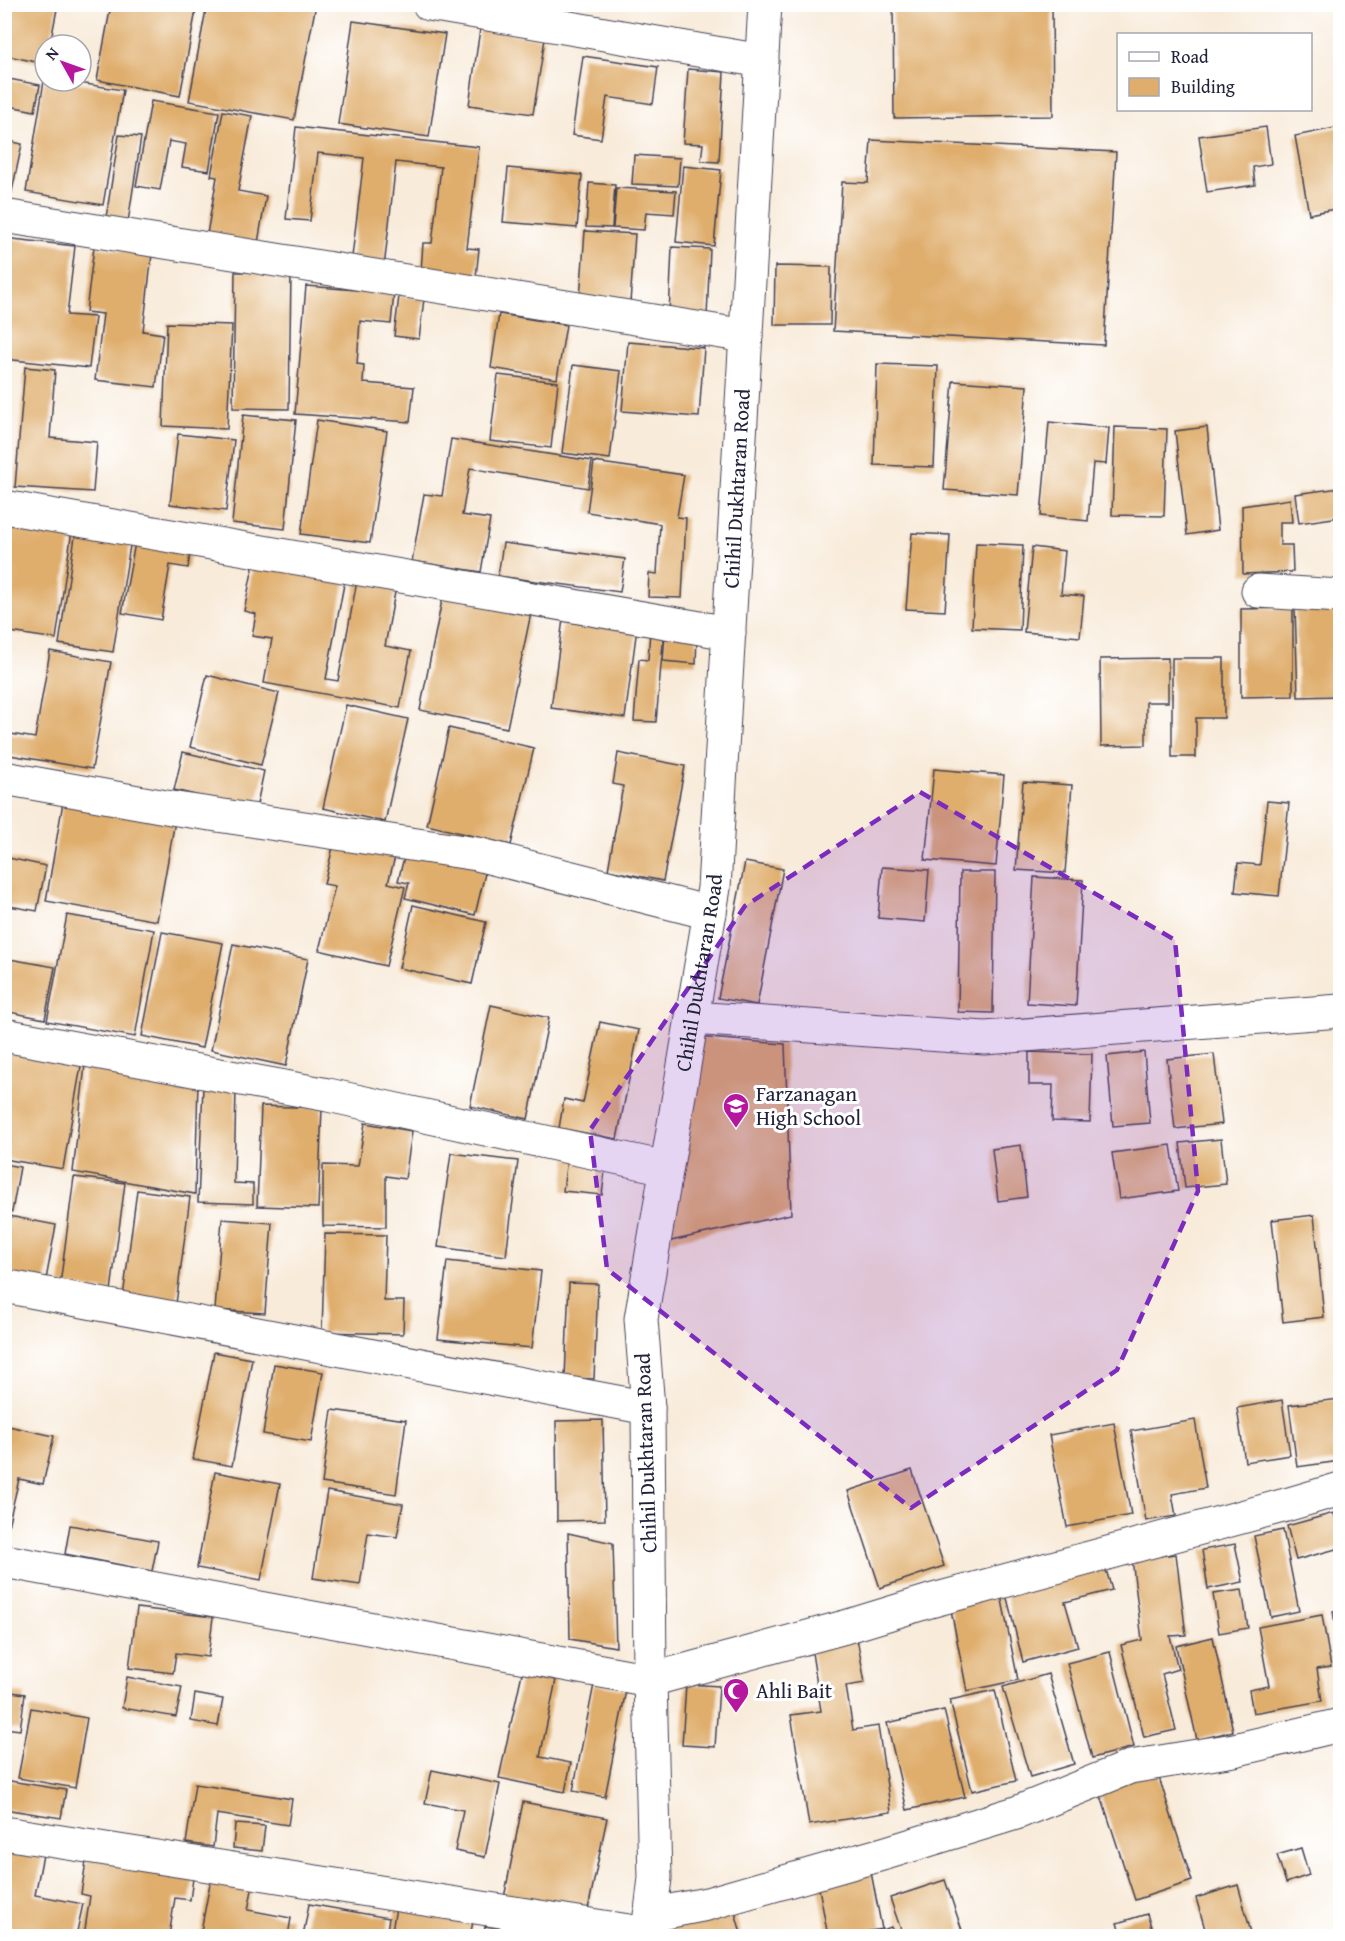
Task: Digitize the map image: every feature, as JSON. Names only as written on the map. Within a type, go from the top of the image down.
[{"type":"street","points":[[429,4],[762,61]]},
{"type":"street","name":"Chihil Dukhtaran Road","points":[[649,1929],[655,1878],[650,1680],[648,1408],[640,1320],[714,888],[765,4]]},
{"type":"street","points":[[4,216],[746,336]]},
{"type":"street","points":[[4,507],[729,633]]},
{"type":"street","points":[[1258,591],[1341,596]]},
{"type":"street","points":[[4,778],[177,809],[477,854],[710,913]]},
{"type":"street","points":[[692,1018],[985,1038],[1341,1011]]},
{"type":"street","points":[[4,1035],[328,1095],[666,1168]]},
{"type":"street","points":[[4,1286],[648,1408]]},
{"type":"street","points":[[4,1561],[650,1680],[1341,1489]]},
{"type":"street","points":[[4,1833],[649,1929],[707,1904],[1006,1816],[1130,1767],[1234,1750],[1341,1725]]},
{"type":"highlighted area","points":[[920,792],[1175,940],[1198,1191],[1117,1370],[911,1508],[607,1269],[590,1130],[745,906]]},
{"type":"building","points":[[4,4],[58,4],[52,33],[33,33],[33,61],[4,55]]},
{"type":"building","points":[[207,4],[316,4],[294,120],[189,101]]},
{"type":"building","points":[[893,4],[1052,4],[1053,116],[894,118]]},
{"type":"building","points":[[111,5],[197,5],[180,96],[97,80]]},
{"type":"building","points":[[353,21],[445,34],[429,137],[338,124]]},
{"type":"building","points":[[480,29],[545,39],[533,114],[469,105]]},
{"type":"building","points":[[583,56],[658,67],[653,104],[607,97],[601,139],[572,135]]},
{"type":"building","points":[[688,69],[724,72],[719,162],[701,161],[703,144],[683,143]]},
{"type":"building","points":[[4,78],[33,84],[33,93],[38,93],[35,111],[4,105]]},
{"type":"building","points":[[93,85],[123,90],[103,205],[26,192],[42,93],[93,93]]},
{"type":"building","points":[[151,101],[219,112],[209,171],[182,167],[186,144],[169,141],[160,190],[136,186]]},
{"type":"building","points":[[223,111],[252,116],[238,191],[266,196],[258,243],[207,234],[217,177],[211,176]]},
{"type":"building","points":[[296,127],[479,147],[467,248],[479,249],[476,277],[421,271],[423,243],[432,243],[441,167],[396,162],[384,268],[351,265],[364,158],[318,153],[310,221],[286,219]]},
{"type":"building","points":[[1266,127],[1271,164],[1253,167],[1255,185],[1207,192],[1199,136]]},
{"type":"building","points":[[1340,127],[1340,208],[1309,214],[1295,136]]},
{"type":"building","points":[[119,135],[141,137],[128,222],[106,218]]},
{"type":"building","points":[[4,140],[22,144],[9,205],[4,204]]},
{"type":"building","points":[[871,140],[1116,152],[1104,345],[833,331],[842,182],[868,183]]},
{"type":"building","points":[[634,155],[680,158],[678,186],[632,184]]},
{"type":"building","points":[[683,166],[721,170],[714,246],[676,242]]},
{"type":"building","points":[[508,168],[582,175],[577,228],[503,222]]},
{"type":"building","points":[[589,183],[615,185],[612,228],[586,227]]},
{"type":"building","points":[[616,188],[676,191],[674,214],[646,212],[644,230],[613,228]]},
{"type":"building","points":[[585,231],[635,234],[630,303],[580,299]]},
{"type":"building","points":[[4,238],[75,246],[67,315],[95,317],[89,368],[4,359]]},
{"type":"building","points":[[94,247],[152,254],[143,331],[163,334],[156,387],[95,380],[103,314],[86,312]]},
{"type":"building","points":[[672,247],[710,249],[707,317],[669,315]]},
{"type":"building","points":[[775,266],[831,267],[830,325],[774,325]]},
{"type":"building","points":[[235,272],[291,272],[289,409],[233,408]]},
{"type":"building","points":[[306,286],[394,293],[391,324],[360,321],[357,364],[364,365],[363,383],[414,387],[410,422],[295,414]]},
{"type":"building","points":[[399,296],[424,299],[419,339],[394,336]]},
{"type":"building","points":[[499,314],[566,325],[557,379],[491,368]]},
{"type":"building","points":[[167,323],[232,325],[227,429],[163,426]]},
{"type":"building","points":[[628,342],[704,348],[699,417],[622,411]]},
{"type":"building","points":[[877,364],[938,366],[934,467],[874,465]]},
{"type":"building","points":[[573,365],[621,371],[610,459],[562,453]]},
{"type":"building","points":[[25,367],[55,370],[50,438],[97,442],[93,492],[15,487]]},
{"type":"building","points":[[498,375],[558,382],[551,448],[490,441]]},
{"type":"building","points":[[953,381],[1027,386],[1018,495],[944,490]]},
{"type":"building","points":[[243,415],[296,420],[285,529],[232,523]]},
{"type":"building","points":[[317,420],[387,431],[370,543],[301,534]]},
{"type":"building","points":[[1049,422],[1109,428],[1106,464],[1093,463],[1088,521],[1041,516]]},
{"type":"building","points":[[1115,427],[1167,429],[1164,516],[1112,515]]},
{"type":"building","points":[[1207,427],[1218,530],[1187,535],[1175,431]]},
{"type":"building","points":[[178,434],[234,440],[226,511],[170,504]]},
{"type":"building","points":[[451,439],[592,461],[588,488],[470,468],[462,515],[490,519],[481,572],[412,561],[424,494],[442,496]]},
{"type":"building","points":[[594,462],[684,475],[677,517],[686,518],[682,598],[648,597],[649,573],[657,574],[660,524],[587,512]]},
{"type":"building","points":[[1340,488],[1340,517],[1299,523],[1295,494]]},
{"type":"building","points":[[1290,499],[1292,522],[1280,522],[1280,545],[1292,545],[1293,572],[1243,574],[1242,506]]},
{"type":"building","points":[[4,519],[72,530],[56,639],[4,631]]},
{"type":"building","points":[[76,530],[131,539],[113,652],[59,644]]},
{"type":"building","points":[[912,533],[950,535],[945,611],[906,609]]},
{"type":"building","points":[[136,537],[191,546],[188,568],[170,565],[161,620],[122,613]]},
{"type":"building","points":[[503,543],[625,559],[620,592],[498,576]]},
{"type":"building","points":[[976,543],[1023,545],[1020,630],[972,628]]},
{"type":"building","points":[[1032,547],[1065,551],[1061,594],[1084,596],[1080,637],[1024,632]]},
{"type":"building","points":[[254,562],[345,579],[326,679],[338,681],[357,581],[396,587],[385,646],[411,651],[400,708],[264,683],[272,639],[252,636],[256,614],[244,611]]},
{"type":"building","points":[[443,595],[531,613],[507,728],[420,710]]},
{"type":"building","points":[[1336,607],[1340,696],[1298,697],[1295,608]]},
{"type":"building","points":[[1293,608],[1293,696],[1241,697],[1241,609]]},
{"type":"building","points":[[563,619],[637,628],[625,718],[551,708]]},
{"type":"building","points":[[650,630],[664,631],[656,722],[634,721],[639,659],[648,660]]},
{"type":"building","points":[[665,634],[697,636],[696,664],[663,661]]},
{"type":"building","points":[[50,651],[111,662],[92,769],[4,754],[4,733],[35,738]]},
{"type":"building","points":[[1168,658],[1168,702],[1146,702],[1146,745],[1101,746],[1100,659]]},
{"type":"building","points":[[1172,658],[1224,658],[1224,718],[1196,718],[1196,757],[1172,757]]},
{"type":"building","points":[[207,675],[279,693],[261,765],[190,747]]},
{"type":"building","points":[[346,705],[408,719],[385,822],[323,808]]},
{"type":"building","points":[[449,728],[534,748],[511,845],[427,825]]},
{"type":"building","points":[[183,752],[264,771],[256,809],[174,790]]},
{"type":"building","points":[[618,753],[685,766],[663,881],[608,870],[623,786],[613,784]]},
{"type":"building","points":[[934,769],[1004,775],[996,866],[925,860]]},
{"type":"building","points":[[1023,782],[1072,785],[1065,873],[1016,870]]},
{"type":"building","points":[[1267,801],[1289,803],[1279,896],[1235,892],[1238,863],[1260,865]]},
{"type":"building","points":[[63,802],[175,821],[157,921],[46,901]]},
{"type":"building","points":[[334,843],[395,857],[388,883],[405,887],[386,966],[319,950],[335,886],[324,884]]},
{"type":"building","points":[[407,846],[487,865],[475,915],[405,898],[409,883],[398,881]]},
{"type":"building","points":[[4,857],[46,866],[37,911],[4,905]]},
{"type":"building","points":[[745,862],[783,869],[757,1005],[718,998]]},
{"type":"building","points":[[882,867],[929,870],[925,922],[878,918]]},
{"type":"building","points":[[960,872],[995,872],[993,1013],[958,1012]]},
{"type":"building","points":[[1034,877],[1083,880],[1076,1006],[1027,1003]]},
{"type":"building","points":[[413,905],[486,922],[472,984],[399,968]]},
{"type":"building","points":[[67,915],[154,930],[135,1037],[47,1021]]},
{"type":"building","points":[[162,932],[223,943],[202,1048],[142,1036]]},
{"type":"building","points":[[233,944],[308,959],[286,1066],[211,1050]]},
{"type":"building","points":[[4,958],[55,967],[45,1019],[4,1011]]},
{"type":"building","points":[[491,1005],[549,1018],[528,1119],[470,1106]]},
{"type":"building","points":[[600,1022],[639,1030],[617,1139],[559,1128],[564,1099],[583,1103]]},
{"type":"building","name":"Farzanagan High School","points":[[695,1037],[785,1044],[791,1214],[671,1241]]},
{"type":"building","points":[[4,1047],[82,1060],[63,1169],[4,1159]]},
{"type":"building","points":[[1029,1052],[1092,1054],[1090,1122],[1052,1121],[1053,1085],[1029,1085]]},
{"type":"building","points":[[1144,1052],[1150,1123],[1113,1126],[1107,1056]]},
{"type":"building","points":[[1214,1054],[1222,1124],[1175,1129],[1167,1059]]},
{"type":"building","points":[[85,1065],[198,1082],[195,1194],[73,1172]]},
{"type":"building","points":[[203,1087],[236,1088],[234,1183],[253,1184],[253,1204],[198,1202]]},
{"type":"building","points":[[261,1106],[322,1108],[318,1208],[257,1206]]},
{"type":"building","points":[[365,1123],[412,1131],[405,1179],[386,1176],[386,1227],[323,1226],[323,1165],[358,1166]]},
{"type":"building","points":[[1221,1139],[1226,1184],[1185,1188],[1180,1143]]},
{"type":"building","points":[[1021,1145],[1027,1197],[998,1201],[992,1149]]},
{"type":"building","points":[[1171,1145],[1178,1191],[1119,1199],[1112,1153]]},
{"type":"building","points":[[451,1153],[518,1161],[506,1256],[438,1247]]},
{"type":"building","points":[[567,1157],[606,1162],[602,1195],[563,1191]]},
{"type":"building","points":[[4,1164],[20,1167],[12,1212],[4,1211]]},
{"type":"building","points":[[74,1177],[125,1183],[111,1291],[60,1285]]},
{"type":"building","points":[[137,1190],[190,1197],[176,1304],[123,1297]]},
{"type":"building","points":[[4,1215],[56,1225],[45,1285],[4,1277]]},
{"type":"building","points":[[1314,1215],[1324,1317],[1283,1322],[1272,1220]]},
{"type":"building","points":[[222,1219],[272,1223],[265,1313],[215,1310]]},
{"type":"building","points":[[325,1234],[386,1235],[384,1301],[404,1301],[403,1334],[322,1332]]},
{"type":"building","points":[[447,1261],[541,1271],[532,1348],[438,1339]]},
{"type":"building","points":[[569,1283],[598,1284],[594,1379],[565,1378]]},
{"type":"building","points":[[214,1352],[252,1359],[232,1466],[193,1459]]},
{"type":"building","points":[[274,1364],[323,1372],[311,1442],[263,1434]]},
{"type":"building","points":[[1340,1399],[1340,1461],[1297,1467],[1289,1405]]},
{"type":"building","points":[[1282,1400],[1290,1455],[1245,1462],[1237,1408]]},
{"type":"building","points":[[332,1410],[406,1420],[396,1494],[322,1483]]},
{"type":"building","points":[[603,1420],[605,1520],[557,1521],[556,1421]]},
{"type":"building","points":[[1195,1420],[1206,1488],[1172,1494],[1176,1516],[1146,1521],[1131,1431]]},
{"type":"building","points":[[1114,1423],[1131,1515],[1067,1527],[1049,1435]]},
{"type":"building","points":[[4,1425],[54,1436],[43,1484],[19,1479],[5,1539]]},
{"type":"building","points":[[912,1470],[944,1566],[880,1588],[848,1491]]},
{"type":"building","points":[[215,1472],[280,1484],[261,1580],[197,1568]]},
{"type":"building","points":[[327,1491],[403,1504],[397,1537],[368,1533],[360,1585],[313,1578]]},
{"type":"building","points":[[1334,1513],[1340,1537],[1340,1548],[1296,1560],[1287,1526]]},
{"type":"building","points":[[70,1525],[158,1541],[152,1571],[65,1554]]},
{"type":"building","points":[[1283,1530],[1299,1611],[1271,1617],[1254,1536]]},
{"type":"building","points":[[568,1533],[613,1543],[616,1647],[570,1639]]},
{"type":"building","points":[[1235,1544],[1243,1582],[1208,1589],[1202,1550]]},
{"type":"building","points":[[1176,1554],[1186,1635],[1170,1636],[1178,1669],[1162,1674],[1176,1730],[1144,1737],[1121,1645],[1142,1640],[1132,1559]]},
{"type":"building","points":[[1104,1563],[1112,1590],[1065,1602],[1078,1647],[1023,1662],[1005,1590]]},
{"type":"building","points":[[1242,1590],[1248,1628],[1219,1633],[1213,1594]]},
{"type":"building","points":[[1001,1595],[1018,1680],[967,1691],[950,1605]]},
{"type":"building","points":[[137,1608],[213,1617],[208,1657],[176,1653],[173,1673],[129,1668]]},
{"type":"building","points":[[1340,1609],[1340,1649],[1339,1649],[1333,1611]]},
{"type":"building","points":[[1322,1615],[1331,1667],[1317,1669],[1322,1701],[1253,1713],[1249,1690],[1269,1686],[1258,1627]]},
{"type":"building","points":[[1213,1637],[1233,1731],[1197,1740],[1176,1646]]},
{"type":"building","points":[[857,1638],[865,1683],[846,1686],[853,1730],[878,1726],[891,1812],[809,1825],[791,1715],[821,1711],[811,1646]]},
{"type":"building","points":[[1110,1652],[1134,1747],[1092,1758],[1067,1663]]},
{"type":"building","points":[[522,1673],[556,1680],[540,1757],[571,1763],[565,1792],[499,1778]]},
{"type":"building","points":[[1048,1674],[1074,1764],[1030,1777],[1003,1687]]},
{"type":"building","points":[[127,1677],[182,1687],[176,1717],[122,1708]]},
{"type":"building","points":[[594,1684],[626,1690],[605,1797],[573,1791]]},
{"type":"building","points":[[686,1684],[719,1686],[715,1747],[682,1745]]},
{"type":"building","points":[[995,1690],[1016,1781],[972,1791],[950,1700]]},
{"type":"building","points":[[4,1691],[25,1694],[20,1730],[4,1728]]},
{"type":"building","points":[[195,1694],[223,1699],[218,1726],[191,1721]]},
{"type":"building","points":[[31,1708],[87,1718],[75,1788],[18,1778]]},
{"type":"building","points":[[944,1710],[965,1797],[907,1810],[887,1723]]},
{"type":"building","points":[[1156,1768],[1192,1881],[1135,1900],[1098,1787]]},
{"type":"building","points":[[432,1770],[500,1784],[485,1857],[455,1851],[463,1810],[425,1803]]},
{"type":"building","points":[[4,1780],[66,1790],[61,1818],[4,1809]]},
{"type":"building","points":[[195,1784],[292,1799],[288,1825],[217,1814],[213,1847],[186,1843]]},
{"type":"building","points":[[523,1802],[607,1818],[587,1914],[504,1898]]},
{"type":"building","points":[[235,1824],[265,1826],[262,1851],[233,1848]]},
{"type":"building","points":[[4,1838],[45,1845],[35,1895],[83,1904],[76,1936],[4,1936]]},
{"type":"building","points":[[1301,1848],[1309,1875],[1286,1883],[1277,1855]]},
{"type":"building","points":[[87,1855],[194,1871],[190,1900],[175,1898],[169,1936],[84,1936],[90,1896],[81,1894]]},
{"type":"building","points":[[870,1867],[882,1929],[828,1936],[817,1878]]},
{"type":"building","points":[[211,1878],[253,1885],[248,1910],[291,1918],[288,1936],[200,1936]]},
{"type":"building","points":[[945,1880],[964,1936],[903,1936],[890,1898]]},
{"type":"building","points":[[1238,1885],[1252,1936],[1207,1936],[1196,1898]]},
{"type":"building","points":[[309,1904],[389,1918],[386,1936],[303,1936]]},
{"type":"building","points":[[733,1905],[741,1933],[730,1936],[665,1936],[662,1925]]},
{"type":"building","points":[[396,1908],[473,1922],[470,1936],[391,1936]]},
{"type":"building","points":[[1147,1914],[1154,1936],[1121,1936],[1117,1923]]},
{"type":"building","points":[[485,1926],[525,1933],[524,1936],[483,1936]]},
{"type":"building","points":[[891,1927],[895,1936],[867,1936]]},
{"type":"place","name":"Farzanagan High School","points":[[736,1129]]},
{"type":"place","name":"Ahli Bait","points":[[736,1714]]}]
